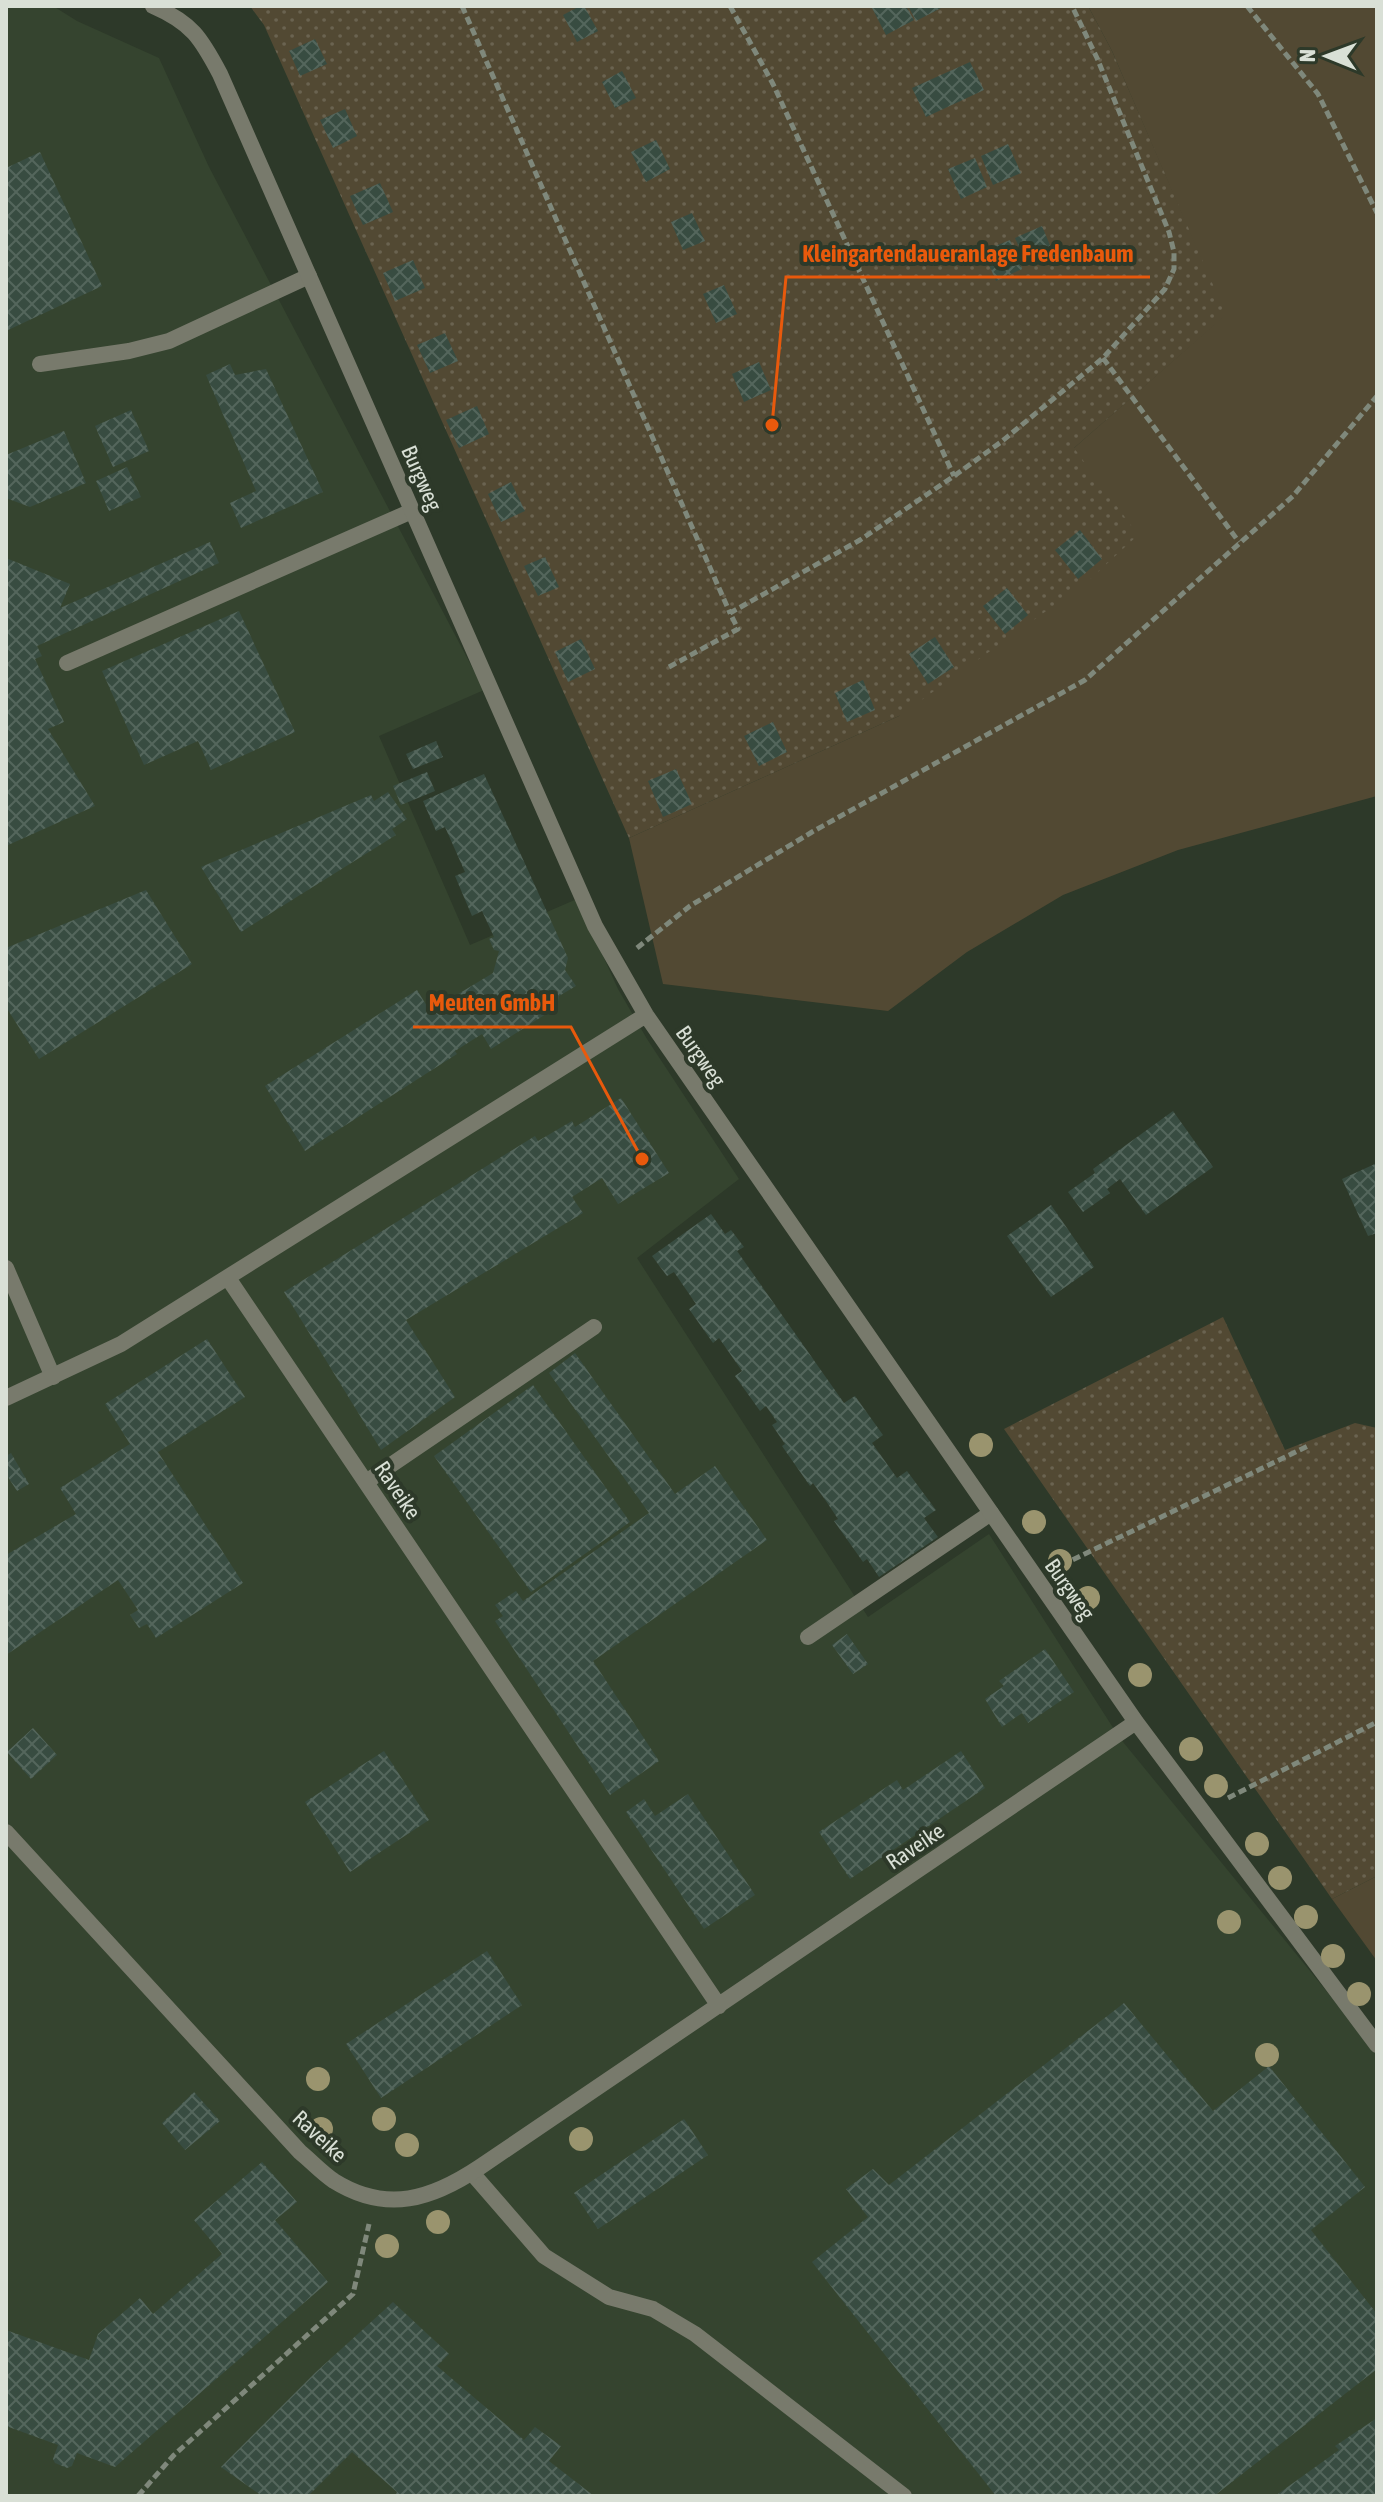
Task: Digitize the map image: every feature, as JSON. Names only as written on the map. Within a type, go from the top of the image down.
[{"type":"street","name":"Burgweg","points":[[153,6],[190,26],[206,47],[236,108],[595,926],[646,1015],[1136,1722],[1377,2045]]},
{"type":"street","points":[[40,364],[129,351],[169,341],[309,276]]},
{"type":"street","points":[[67,663],[412,511]]},
{"type":"street","points":[[6,1398],[121,1344],[646,1015]]},
{"type":"street","points":[[6,1268],[53,1377]]},
{"type":"street","name":"Raveike","points":[[228,1278],[719,2006]]},
{"type":"street","points":[[366,1482],[594,1327]]},
{"type":"street","points":[[808,1637],[991,1513]]},
{"type":"street","name":"Raveike","points":[[6,1832],[300,2152],[333,2180],[390,2201],[440,2191],[472,2173],[1136,1722]]},
{"type":"street","points":[[472,2173],[544,2256],[609,2297],[653,2309],[695,2334],[904,2496]]},
{"type":"path","points":[[462,6],[738,629],[669,667]]},
{"type":"path","points":[[730,6],[773,84],[954,476]]},
{"type":"path","points":[[730,613],[860,540],[1001,442],[1103,358],[1165,289],[1174,269],[1174,252],[1157,199],[1072,6]]},
{"type":"path","points":[[1247,6],[1318,94],[1377,213]]},
{"type":"path","points":[[1103,358],[1239,542]]},
{"type":"path","points":[[617,966],[647,938],[690,906],[812,832],[1085,680],[1293,496],[1377,396]]},
{"type":"path","points":[[1036,1578],[1310,1445]]},
{"type":"path","points":[[1202,1811],[1377,1722]]},
{"type":"path","points":[[138,2496],[174,2455],[353,2294],[374,2197]]},
{"type":"shaded area","points":[[6,6],[53,6],[77,21],[159,58],[209,167],[484,690],[379,736],[470,945],[577,899],[618,989],[739,1179],[637,1258],[868,1617],[989,1534],[1119,1737],[1377,2053],[1377,2496],[6,2496]]},
{"type":"shaded area","points":[[250,6],[1088,6],[1112,51],[1226,315],[1074,448],[1138,535],[1087,582],[899,716],[629,838],[264,25]]},
{"type":"shaded area","points":[[1088,6],[1377,6],[1377,796],[1178,850],[1063,895],[967,952],[888,1011],[663,984],[629,838],[899,716],[1074,448],[1225,315],[1112,51]]},
{"type":"shaded area","points":[[1223,1317],[1285,1450],[1355,1423],[1377,1428],[1377,1876],[1332,1899],[1004,1429]]},
{"type":"shaded area","points":[[1377,1876],[1377,1961],[1332,1899]]},
{"type":"building","points":[[584,6],[598,31],[577,42],[563,15]]},
{"type":"building","points":[[906,6],[914,20],[886,35],[872,8]]},
{"type":"building","points":[[908,6],[945,6],[916,21]]},
{"type":"building","points":[[315,39],[327,64],[300,76],[289,51]]},
{"type":"building","points":[[970,62],[984,90],[926,117],[912,88]]},
{"type":"building","points":[[622,71],[636,98],[615,108],[602,82]]},
{"type":"building","points":[[345,109],[357,136],[333,148],[320,120]]},
{"type":"building","points":[[656,140],[670,169],[646,182],[631,152]]},
{"type":"building","points":[[1008,144],[1021,173],[993,185],[981,156]]},
{"type":"building","points":[[40,152],[102,286],[6,331],[6,168]]},
{"type":"building","points":[[975,158],[987,187],[961,199],[948,169]]},
{"type":"building","points":[[380,183],[393,212],[363,225],[350,196]]},
{"type":"building","points":[[692,213],[705,241],[683,250],[671,222]]},
{"type":"building","points":[[1042,226],[1054,255],[1027,266],[1015,238]]},
{"type":"building","points":[[1010,240],[1022,269],[996,281],[983,251]]},
{"type":"building","points":[[413,260],[425,288],[395,301],[383,273]]},
{"type":"building","points":[[724,285],[737,314],[716,323],[703,294]]},
{"type":"building","points":[[445,333],[458,361],[430,373],[417,345]]},
{"type":"building","points":[[759,362],[771,390],[744,402],[732,374]]},
{"type":"building","points":[[230,364],[235,375],[266,369],[323,492],[241,528],[230,503],[256,491],[206,375]]},
{"type":"building","points":[[477,406],[489,434],[459,448],[446,420]]},
{"type":"building","points":[[131,410],[149,451],[113,467],[95,426]]},
{"type":"building","points":[[64,431],[86,483],[30,507],[6,498],[6,455]]},
{"type":"building","points":[[127,467],[141,497],[109,511],[96,481]]},
{"type":"building","points":[[511,482],[525,511],[501,522],[488,494]]},
{"type":"building","points":[[1080,530],[1102,559],[1078,579],[1055,550]]},
{"type":"building","points":[[210,542],[219,563],[37,646],[42,656],[35,659],[64,722],[48,729],[95,806],[6,846],[6,558],[70,584],[60,608]]},
{"type":"building","points":[[545,557],[559,587],[538,596],[524,566]]},
{"type":"building","points":[[1007,588],[1028,615],[1005,634],[983,606]]},
{"type":"building","points":[[239,611],[295,732],[211,770],[198,741],[144,765],[102,671]]},
{"type":"building","points":[[935,637],[954,667],[928,684],[909,654]]},
{"type":"building","points":[[581,639],[595,669],[568,682],[555,652]]},
{"type":"building","points":[[863,680],[875,710],[847,722],[835,693]]},
{"type":"building","points":[[773,722],[787,752],[759,766],[744,736]]},
{"type":"building","points":[[436,741],[443,757],[413,769],[406,754]]},
{"type":"building","points":[[676,769],[692,804],[663,817],[648,781]]},
{"type":"building","points":[[427,772],[435,791],[401,805],[393,786]]},
{"type":"building","points":[[484,774],[568,958],[565,970],[576,986],[559,996],[557,1007],[491,1049],[482,1034],[455,1051],[457,1054],[305,1151],[265,1086],[417,990],[430,1011],[493,973],[499,951],[494,950],[489,939],[494,937],[482,911],[472,916],[455,876],[465,872],[445,827],[436,831],[423,801]]},
{"type":"building","points":[[388,792],[407,819],[392,829],[396,835],[241,932],[201,867],[371,795],[374,801]]},
{"type":"building","points":[[146,890],[192,964],[39,1059],[6,1007],[6,948]]},
{"type":"building","points":[[621,1098],[669,1173],[618,1204],[602,1178],[572,1197],[583,1213],[406,1320],[455,1397],[381,1450],[284,1292],[535,1136],[538,1141],[572,1121],[575,1127]]},
{"type":"building","points":[[1173,1111],[1213,1167],[1146,1215],[1120,1179],[1107,1189],[1110,1193],[1083,1212],[1068,1192],[1095,1173],[1093,1169]]},
{"type":"building","points":[[1377,1163],[1377,1233],[1368,1236],[1342,1179]]},
{"type":"building","points":[[1051,1205],[1094,1267],[1051,1297],[1007,1236]]},
{"type":"building","points":[[711,1214],[725,1234],[731,1230],[744,1247],[737,1251],[844,1403],[855,1396],[883,1435],[872,1443],[897,1478],[907,1471],[936,1510],[924,1518],[938,1537],[879,1577],[867,1559],[863,1562],[834,1521],[838,1519],[826,1501],[813,1483],[810,1486],[782,1446],[785,1444],[772,1425],[777,1422],[766,1406],[760,1411],[735,1376],[742,1371],[719,1338],[713,1343],[689,1309],[696,1304],[674,1272],[667,1276],[652,1256]]},
{"type":"building","points":[[207,1339],[245,1397],[158,1452],[243,1583],[156,1638],[147,1624],[139,1628],[130,1615],[138,1610],[118,1580],[6,1655],[6,1555],[76,1514],[60,1488],[130,1444],[105,1404]]},
{"type":"building","points":[[575,1353],[675,1494],[715,1466],[767,1540],[593,1661],[659,1761],[610,1795],[495,1621],[503,1616],[495,1605],[516,1591],[523,1601],[649,1513],[549,1373]]},
{"type":"building","points":[[533,1385],[630,1522],[531,1592],[434,1456]]},
{"type":"building","points":[[11,1453],[29,1484],[17,1491],[6,1474],[6,1456]]},
{"type":"building","points":[[847,1634],[868,1664],[853,1674],[832,1645]]},
{"type":"building","points":[[1045,1649],[1074,1692],[1028,1723],[1022,1713],[1002,1727],[985,1699],[1004,1686],[999,1681]]},
{"type":"building","points":[[33,1728],[57,1755],[31,1779],[7,1752]]},
{"type":"building","points":[[384,1751],[429,1820],[350,1872],[305,1802]]},
{"type":"building","points":[[961,1751],[985,1788],[850,1879],[819,1832],[897,1780],[903,1790]]},
{"type":"building","points":[[688,1794],[755,1895],[704,1929],[626,1812],[644,1799],[655,1816]]},
{"type":"building","points":[[487,1951],[522,2005],[381,2098],[346,2044]]},
{"type":"building","points":[[1124,2003],[1213,2111],[1269,2066],[1365,2187],[1311,2230],[1377,2314],[1377,2369],[1214,2496],[996,2496],[812,2262],[868,2217],[846,2189],[873,2169],[889,2185]]},
{"type":"building","points":[[194,2092],[220,2121],[185,2150],[162,2123]]},
{"type":"building","points":[[684,2119],[708,2155],[598,2229],[574,2193]]},
{"type":"building","points":[[262,2162],[297,2202],[275,2220],[328,2282],[115,2467],[77,2453],[72,2466],[67,2468],[53,2459],[58,2445],[6,2426],[6,2330],[89,2360],[98,2334],[140,2298],[153,2314],[222,2254],[194,2220]]},
{"type":"building","points":[[393,2302],[449,2354],[437,2366],[524,2440],[535,2427],[561,2446],[549,2461],[594,2496],[395,2496],[397,2492],[352,2452],[308,2496],[262,2496],[221,2467],[316,2372]]},
{"type":"building","points":[[1377,2418],[1377,2496],[1275,2496],[1339,2450],[1335,2446]]},
{"type":"place","name":"Kleingartendaueranlage Fredenbaum","points":[[772,425]]},
{"type":"place","name":"Meuten GmbH","points":[[642,1159]]}]
